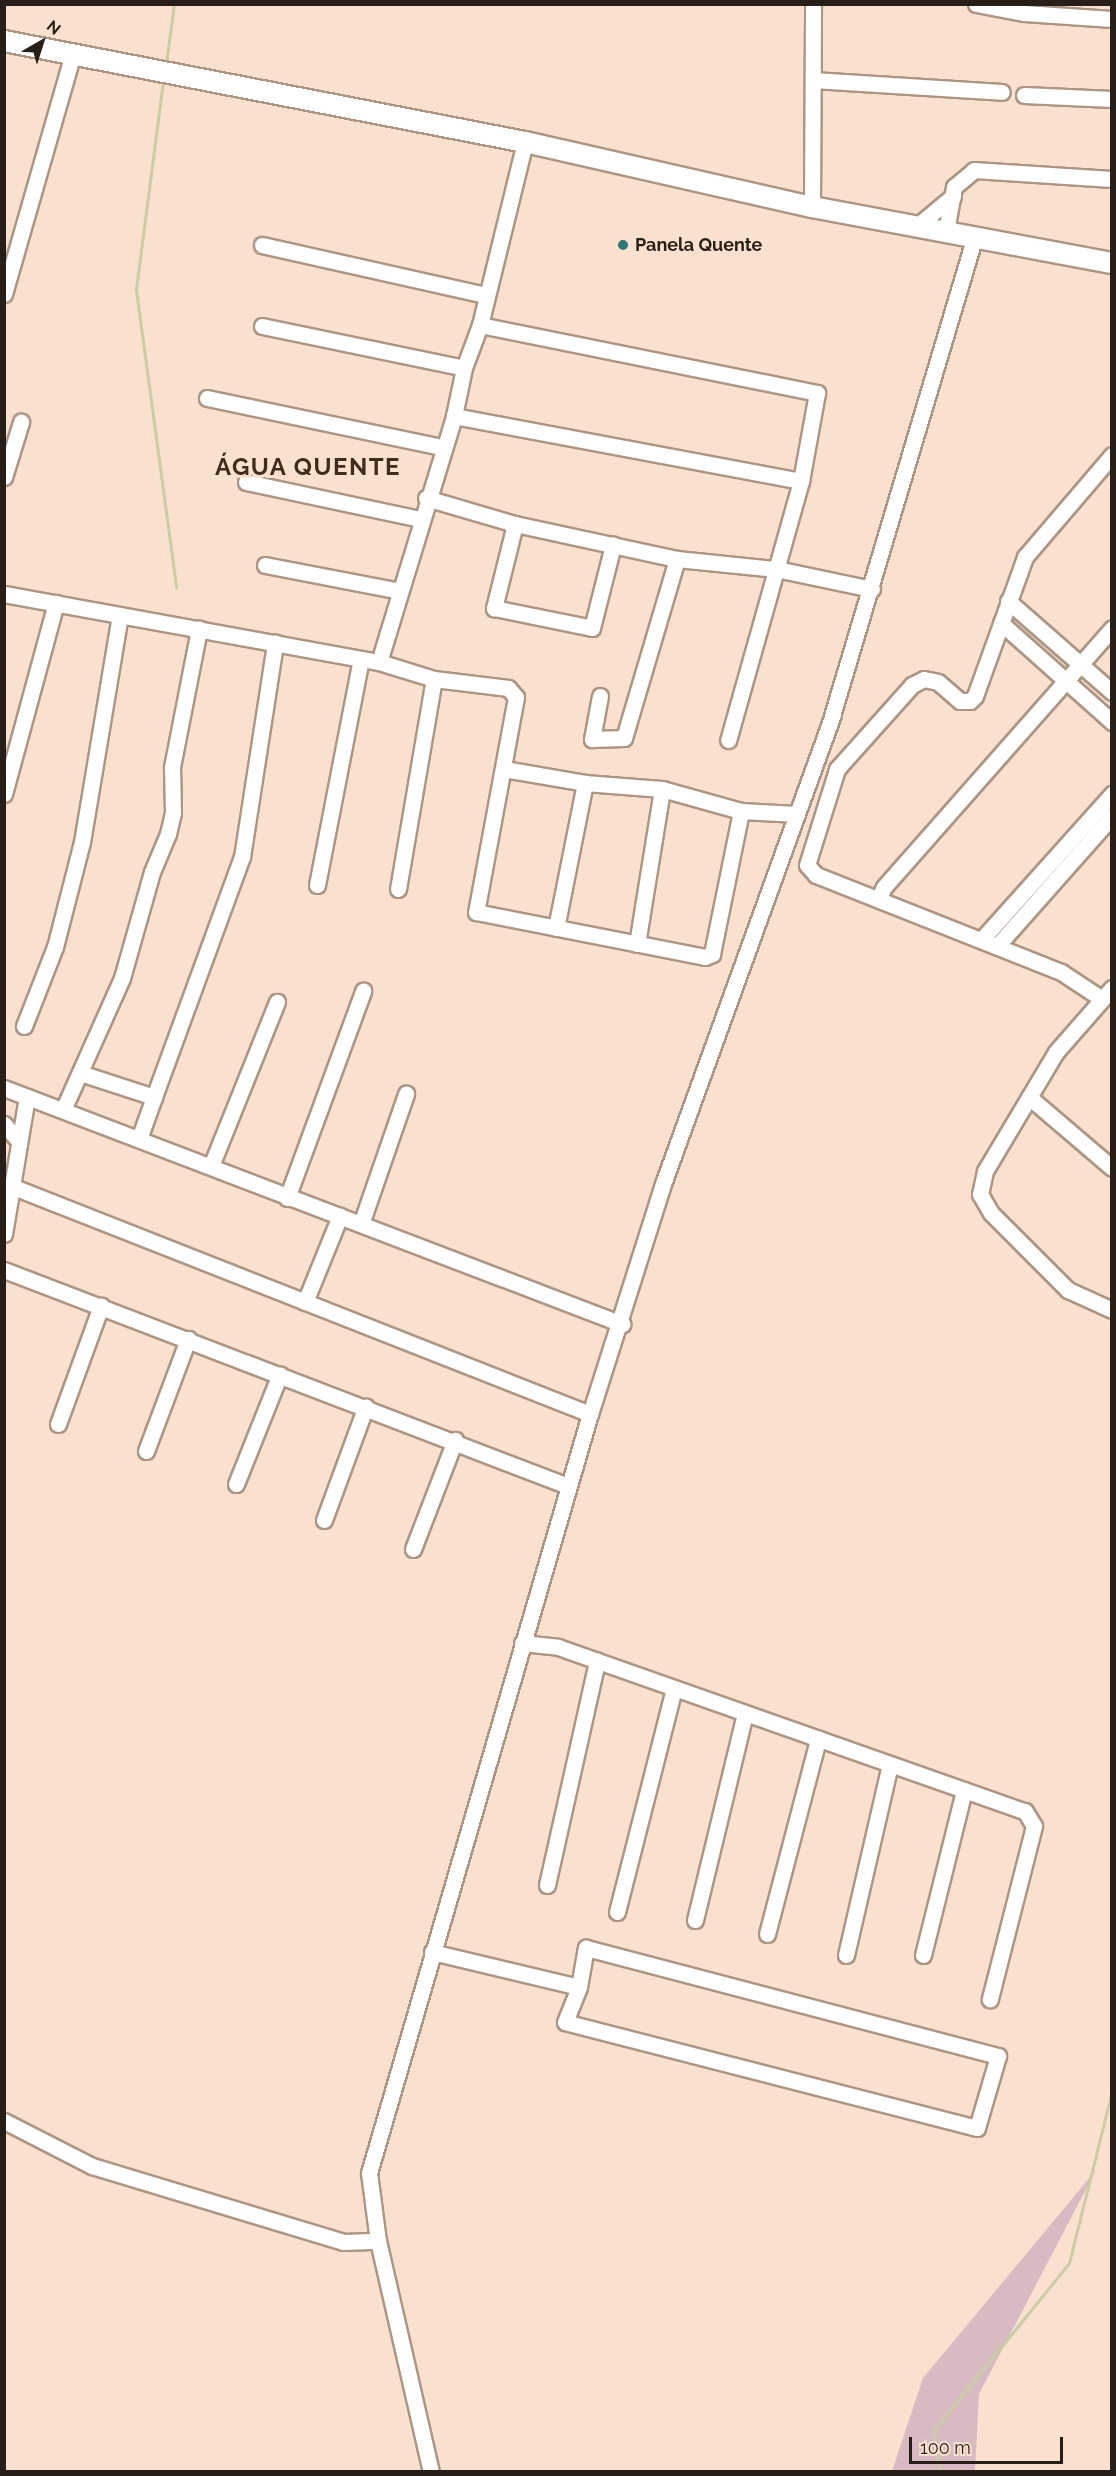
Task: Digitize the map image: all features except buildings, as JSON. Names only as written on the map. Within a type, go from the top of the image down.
[{"type":"main road","points":[[4,41],[525,141],[812,207],[1112,263]]},
{"type":"street","points":[[812,207],[813,4]]},
{"type":"street","points":[[976,4],[1112,19]]},
{"type":"street","points":[[4,294],[73,54]]},
{"type":"street","points":[[813,80],[1002,92]]},
{"type":"street","points":[[1024,95],[1112,99]]},
{"type":"street","points":[[379,662],[441,447],[454,416],[464,368],[480,325],[525,141]]},
{"type":"street","points":[[946,231],[953,196],[962,176],[974,170],[1112,179]]},
{"type":"street","points":[[917,226],[953,196]]},
{"type":"street","points":[[431,2472],[378,2241],[369,2173],[590,1414],[622,1324],[663,1184],[797,814],[872,589],[975,236]]},
{"type":"street","points":[[262,245],[486,295]]},
{"type":"street","points":[[480,325],[817,393],[801,481],[728,740]]},
{"type":"street","points":[[262,326],[464,368]]},
{"type":"street","points":[[207,398],[441,447]]},
{"type":"street","points":[[454,416],[801,481]]},
{"type":"street","points":[[4,477],[21,423]]},
{"type":"street","points":[[1112,455],[1034,544],[1008,601],[975,696],[970,701],[960,701],[938,682],[924,680],[912,685],[837,769],[807,865],[816,875],[982,939],[1107,994],[1056,1052],[986,1171],[980,1194],[991,1213],[1068,1290],[1112,1310]]},
{"type":"street","points":[[246,482],[420,519]]},
{"type":"street","points":[[426,498],[515,524],[677,559],[776,569],[872,589]]},
{"type":"street","points":[[515,524],[494,608],[592,628],[613,545]]},
{"type":"street","points":[[600,696],[592,739],[624,738],[677,559]]},
{"type":"street","points":[[265,565],[400,591]]},
{"type":"street","points":[[4,594],[379,662],[434,679],[497,684],[512,691],[516,697],[476,912],[705,957],[712,954],[741,811]]},
{"type":"street","points":[[1008,601],[1112,692]]},
{"type":"street","points":[[4,794],[56,603]]},
{"type":"street","points":[[24,1026],[55,947],[82,842],[120,615]]},
{"type":"street","points":[[1000,623],[1112,722]]},
{"type":"street","points":[[878,899],[884,887],[1112,628]]},
{"type":"street","points":[[63,1110],[122,978],[152,872],[168,834],[172,767],[199,629]]},
{"type":"street","points":[[139,1139],[242,857],[275,643]]},
{"type":"street","points":[[317,885],[361,659]]},
{"type":"street","points":[[398,889],[434,679]]},
{"type":"street","points":[[504,769],[585,783],[662,789],[741,811],[797,814]]},
{"type":"street","points":[[556,928],[585,783]]},
{"type":"street","points":[[637,944],[662,789]]},
{"type":"street","points":[[982,939],[1112,794]]},
{"type":"street","points":[[997,946],[1112,816]]},
{"type":"street","points":[[287,1198],[363,992]]},
{"type":"street","points":[[211,1166],[277,1002]]},
{"type":"street","points":[[80,1073],[154,1097]]},
{"type":"street","points":[[4,1088],[211,1166],[287,1198],[340,1216],[622,1324]]},
{"type":"street","points":[[361,1224],[406,1094]]},
{"type":"street","points":[[4,1233],[27,1097]]},
{"type":"street","points":[[1029,1097],[1110,1165]]},
{"type":"street","points":[[5,1124],[18,1140]]},
{"type":"street","points":[[11,1186],[590,1414]]},
{"type":"street","points":[[305,1302],[340,1216]]},
{"type":"street","points":[[4,1270],[455,1440],[568,1486]]},
{"type":"street","points":[[57,1424],[101,1306]]},
{"type":"street","points":[[146,1451],[188,1339]]},
{"type":"street","points":[[236,1484],[280,1374]]},
{"type":"street","points":[[324,1520],[366,1406]]},
{"type":"street","points":[[413,1549],[455,1440]]},
{"type":"street","points":[[522,1643],[558,1647],[1025,1811],[1034,1826],[990,1999]]},
{"type":"street","points":[[547,1885],[597,1661]]},
{"type":"street","points":[[617,1912],[674,1689]]},
{"type":"street","points":[[695,1920],[745,1713]]},
{"type":"street","points":[[767,1934],[818,1739]]},
{"type":"street","points":[[846,1954],[890,1765]]},
{"type":"street","points":[[923,1955],[963,1790]]},
{"type":"street","points":[[586,1948],[998,2056],[977,2128],[565,2022],[579,1987],[586,1948]]},
{"type":"street","points":[[432,1952],[579,1987]]},
{"type":"street","points":[[4,2121],[92,2166],[343,2242],[378,2241]]},
{"type":"shaded area","points":[[1096,2170],[979,2394],[975,2471],[892,2471],[923,2378]]},
{"type":"waterway","points":[[166,63],[174,4]]},
{"type":"waterway","points":[[163,81],[136,290],[176,587]]},
{"type":"waterway","points":[[940,2472],[933,2431],[1069,2263],[1112,2090]]},
{"type":"place","name":"Panela Quente","points":[[623,245]]},
{"type":"district","name":"ÁGUA QUENTE","points":[[308,467]]}]
